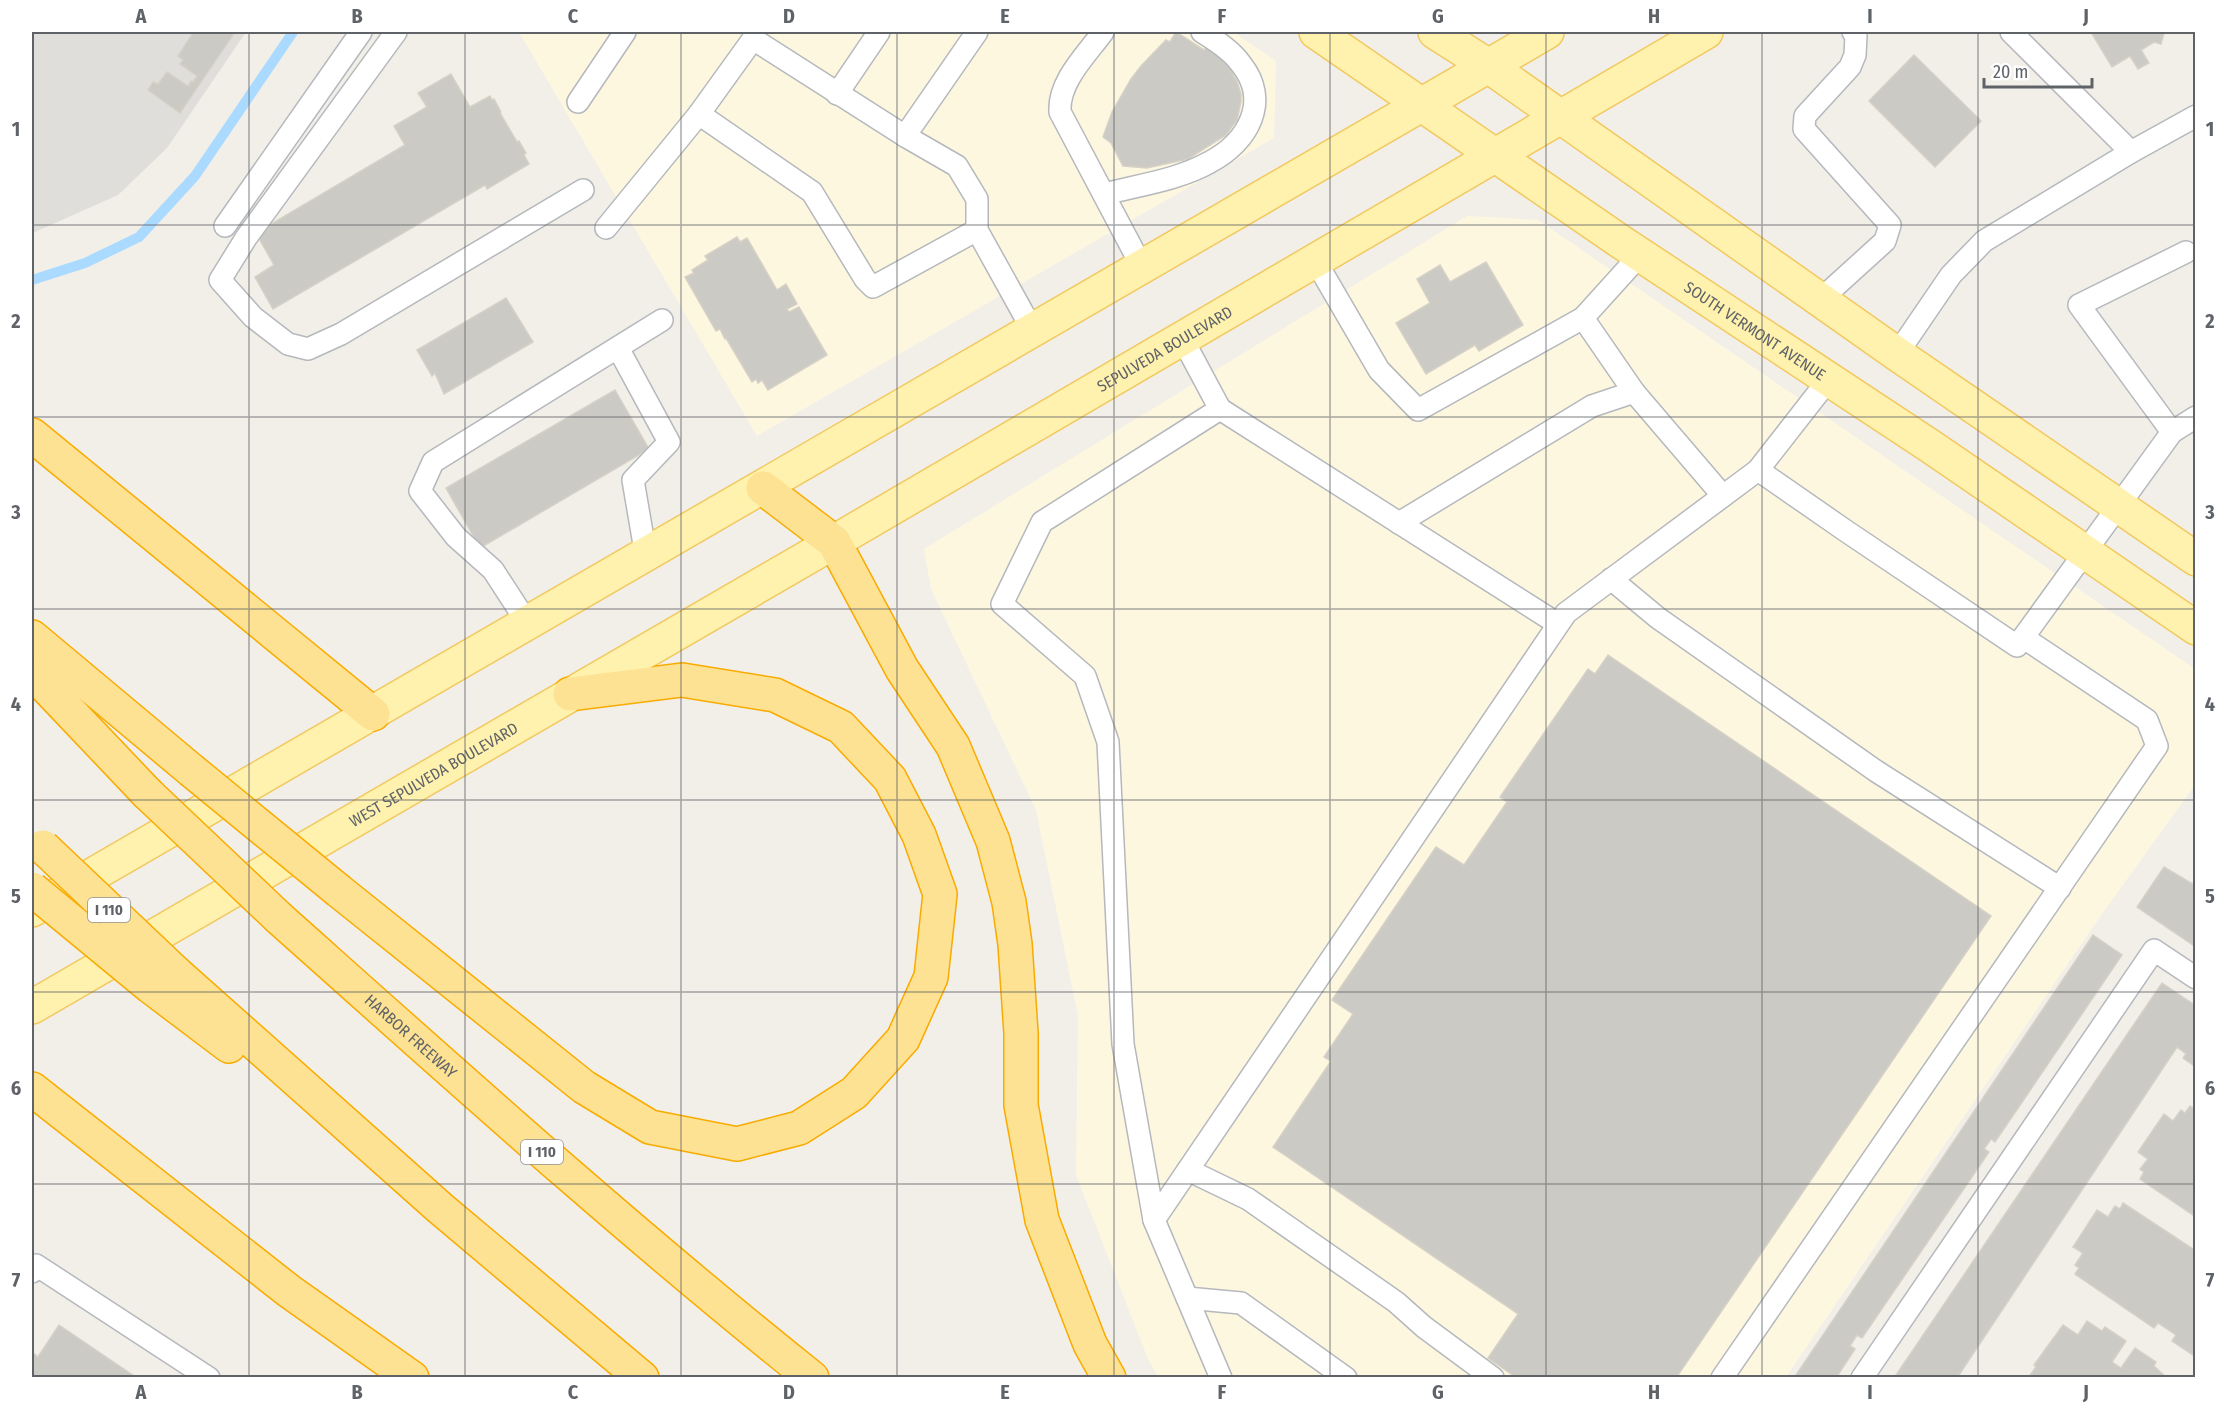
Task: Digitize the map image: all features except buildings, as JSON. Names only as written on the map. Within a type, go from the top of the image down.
[{"type":"highway","points":[[32,435],[373,714]]},
{"type":"highway","points":[[763,488],[834,542],[903,669],[953,746],[993,841],[1009,902],[1015,944],[1021,1033],[1022,1105],[1042,1220],[1090,1344],[1109,1377]]},
{"type":"highway","points":[[32,637],[339,891],[584,1087],[650,1127],[737,1144],[799,1128],[854,1093],[903,1039],[931,978],[940,894],[919,836],[890,779],[841,727],[775,695],[682,680],[570,694]]},
{"type":"highway","name":"HARBOR FREEWAY","points":[[32,672],[147,793],[279,918],[492,1108],[714,1300],[812,1377]]},
{"type":"highway","name":"I 110","points":[[37,841],[163,980],[642,1377]]},
{"type":"highway","points":[[32,890],[163,980]]},
{"type":"highway","points":[[32,1089],[289,1291],[412,1377]]},
{"type":"main road","name":"SOUTH VERMONT AVENUE","points":[[1316,32],[1640,255],[1930,446],[2196,628]]},
{"type":"main road","points":[[1435,32],[1487,65],[1897,354],[2196,559]]},
{"type":"main road","points":[[32,910],[1547,32]]},
{"type":"main road","points":[[1494,154],[1706,32]]},
{"type":"main road","name":"SEPULVEDA BOULEVARD","points":[[834,542],[1494,154]]},
{"type":"main road","name":"WEST SEPULVEDA BOULEVARD","points":[[32,1007],[834,542]]},
{"type":"lane","points":[[225,226],[361,32]]},
{"type":"lane","points":[[396,32],[246,238],[220,280],[253,317],[288,344],[308,349],[341,333],[584,190]]},
{"type":"lane","points":[[578,102],[625,32]]},
{"type":"lane","points":[[837,94],[879,32]]},
{"type":"lane","points":[[905,136],[978,32]]},
{"type":"lane","points":[[1103,32],[1064,87],[1059,99],[1060,112],[1142,267]]},
{"type":"lane","points":[[1104,194],[1156,181],[1211,162],[1245,132],[1253,118],[1255,98],[1253,84],[1242,64],[1225,47],[1202,32]]},
{"type":"lane","points":[[1820,300],[1885,241],[1890,225],[1804,129],[1805,116],[1850,67],[1855,55],[1856,36],[1853,32]]},
{"type":"lane","points":[[2011,32],[2132,152]]},
{"type":"lane","points":[[606,228],[699,114],[753,39],[837,94],[957,166],[977,199],[977,230],[1033,331]]},
{"type":"lane","points":[[699,114],[812,192],[865,279],[873,287],[977,230]]},
{"type":"lane","points":[[1897,354],[1951,275],[1984,241],[2196,116]]},
{"type":"lane","points":[[2172,432],[2079,305],[2192,254]]},
{"type":"lane","points":[[1315,260],[1379,370],[1418,410],[1583,318],[1640,255]]},
{"type":"lane","points":[[1583,318],[1634,392],[1723,496]]},
{"type":"lane","points":[[528,624],[493,570],[456,537],[420,491],[433,462],[662,320]]},
{"type":"lane","points":[[1182,338],[1220,409],[1558,624]]},
{"type":"lane","points":[[618,348],[669,442],[633,480],[646,556]]},
{"type":"lane","points":[[1154,1220],[1566,613],[1758,470],[1829,379]]},
{"type":"lane","points":[[1399,523],[1592,406],[1634,392]]},
{"type":"lane","points":[[1220,409],[1042,522],[1002,604],[1084,676],[1108,742],[1123,1044],[1154,1220],[1221,1377]]},
{"type":"lane","points":[[1758,470],[2017,646],[2172,432],[2196,417]]},
{"type":"lane","points":[[1611,579],[1658,618],[1876,771],[2060,888]]},
{"type":"lane","points":[[1722,1377],[2157,746],[2147,720],[2024,638]]},
{"type":"lane","points":[[1862,1377],[2154,950],[2196,978]]},
{"type":"lane","points":[[1188,1170],[1248,1199],[1396,1302],[1424,1327],[1493,1377]]},
{"type":"lane","points":[[32,1272],[36,1265],[209,1377]]},
{"type":"lane","points":[[1187,1298],[1241,1302],[1346,1377]]},
{"type":"shaded area","points":[[32,32],[246,32],[167,148],[118,195],[32,232]]},
{"type":"shaded area","points":[[519,32],[1233,32],[1276,61],[1274,138],[757,436]]},
{"type":"shaded area","points":[[1467,216],[1538,220],[2195,669],[2195,785],[2104,911],[1786,1377],[1158,1377],[1148,1359],[1076,1175],[1078,1016],[1036,810],[931,589],[924,549]]},
{"type":"waterway","points":[[32,280],[85,263],[139,237],[195,176],[293,32]]}]
